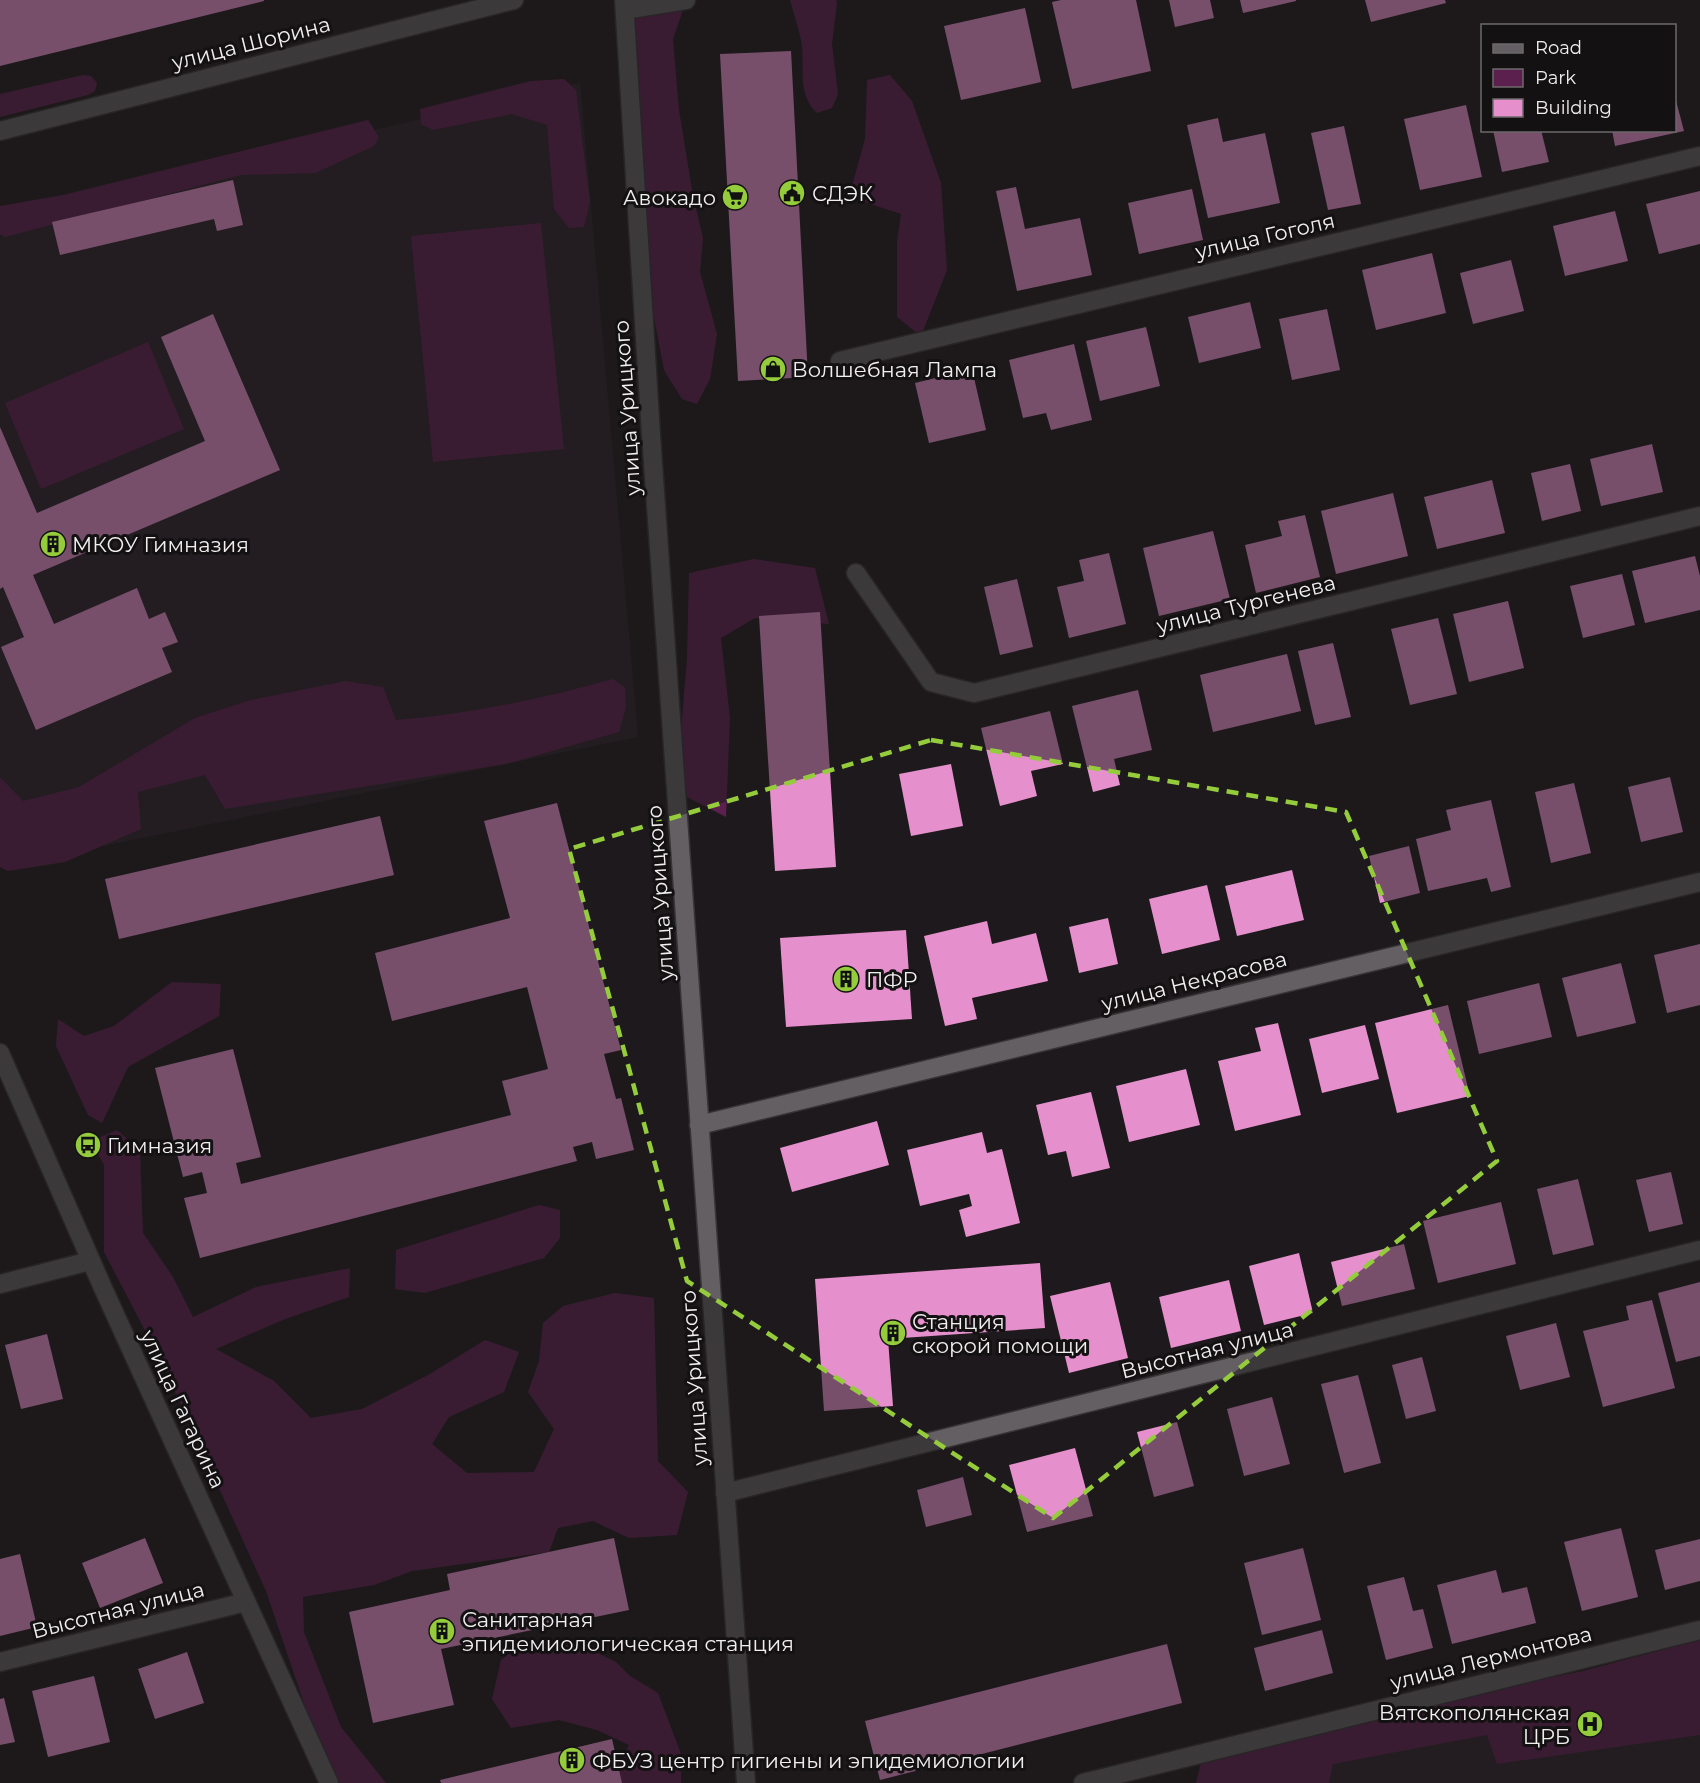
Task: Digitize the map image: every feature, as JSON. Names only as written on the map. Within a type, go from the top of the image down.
[{"type":"street","name":"улица Шорина","points":[[0,130],[514,0]]},
{"type":"street","points":[[624,5],[686,0]]},
{"type":"street","name":"улица Урицкого","points":[[624,5],[651,435],[746,1783]]},
{"type":"street","name":"улица Гоголя","points":[[840,361],[1700,156]]},
{"type":"street","name":"улица Тургенева","points":[[856,573],[931,682],[974,693],[1700,516]]},
{"type":"street","name":"улица Некрасова","points":[[699,1125],[1700,882]]},
{"type":"street","name":"улица Гагарина","points":[[0,1053],[90,1261],[329,1783]]},
{"type":"street","name":"Высотная улица","points":[[725,1493],[1700,1250]]},
{"type":"street","points":[[0,1284],[90,1261]]},
{"type":"street","name":"Высотная улица","points":[[0,1662],[246,1602]]},
{"type":"street","name":"улица Лермонтова","points":[[1083,1783],[1700,1630]]},
{"type":"highlighted area","points":[[931,740],[1346,812],[1497,1161],[1053,1518],[687,1281],[569,849]]},
{"type":"shaded area","points":[[580,83],[638,737],[0,867],[0,215]]},
{"type":"shaded area","name":"Вятскополянская ЦРБ","points":[[1700,1665],[1700,1783],[1259,1783]]},
{"type":"green space","points":[[641,0],[682,0],[683,10],[673,39],[679,110],[693,196],[703,238],[700,272],[717,334],[710,379],[697,404],[682,399],[664,370],[653,312],[634,21]]},
{"type":"green space","points":[[790,0],[836,0],[837,2],[832,44],[838,94],[832,108],[817,113],[804,90],[802,46]]},
{"type":"green space","points":[[83,75],[91,76],[97,83],[95,91],[88,95],[0,117],[0,94]]},
{"type":"green space","points":[[890,75],[912,101],[941,183],[947,270],[921,336],[897,317],[897,241],[901,214],[849,197],[865,139],[867,80]]},
{"type":"green space","points":[[564,79],[576,90],[590,202],[584,227],[569,228],[554,209],[547,125],[512,114],[433,130],[421,124],[420,109],[531,81]]},
{"type":"green space","points":[[368,120],[379,137],[374,146],[315,173],[241,175],[5,237],[0,234],[0,206],[63,195]]},
{"type":"green space","points":[[541,223],[564,449],[433,462],[411,236]]},
{"type":"green space","points":[[148,342],[184,429],[41,489],[5,403]]},
{"type":"green space","points":[[754,559],[815,568],[829,624],[755,618],[721,638],[730,718],[726,817],[687,797],[679,755],[687,659],[689,573]]},
{"type":"green space","points":[[613,679],[625,688],[626,707],[619,732],[506,764],[225,809],[205,775],[138,792],[141,829],[65,862],[8,871],[0,867],[0,777],[23,801],[79,787],[195,718],[251,700],[346,681],[383,687],[396,720],[505,705]]},
{"type":"green space","points":[[172,982],[221,984],[219,1016],[128,1067],[102,1123],[88,1115],[56,1046],[58,1019],[84,1036],[114,1026]]},
{"type":"green space","points":[[117,1130],[140,1150],[143,1233],[173,1277],[193,1317],[256,1287],[350,1268],[349,1297],[285,1319],[216,1349],[274,1381],[311,1418],[362,1409],[430,1374],[485,1340],[519,1352],[504,1392],[449,1417],[432,1444],[467,1473],[534,1472],[554,1429],[528,1392],[539,1361],[543,1323],[563,1306],[615,1293],[654,1298],[658,1461],[688,1492],[677,1535],[629,1538],[593,1521],[558,1528],[549,1552],[412,1571],[374,1585],[303,1597],[304,1632],[341,1727],[386,1783],[331,1783],[266,1591],[161,1361],[104,1252],[104,1165],[91,1141]]},
{"type":"green space","points":[[539,1205],[560,1210],[560,1238],[544,1258],[425,1293],[395,1289],[396,1250]]},
{"type":"green space","points":[[527,1640],[583,1646],[616,1662],[630,1676],[658,1693],[681,1754],[681,1783],[613,1783],[616,1769],[629,1745],[597,1730],[559,1720],[511,1728],[492,1699],[501,1660]]},
{"type":"green space","points":[[1700,1640],[1700,1735],[1497,1764],[1487,1735],[1333,1764],[1329,1783],[1196,1783],[1201,1763],[1279,1739],[1421,1703],[1583,1671]]},
{"type":"building","points":[[0,0],[264,0],[264,1],[0,66]]},
{"type":"building","points":[[1136,0],[1151,71],[1072,89],[1052,2]]},
{"type":"building","points":[[1169,0],[1210,0],[1214,18],[1175,27]]},
{"type":"building","points":[[1240,0],[1296,0],[1296,1],[1243,13]]},
{"type":"building","points":[[1365,0],[1445,0],[1446,3],[1371,22]]},
{"type":"building","points":[[1025,8],[1041,82],[961,100],[944,26]]},
{"type":"building","points":[[791,51],[808,377],[738,381],[720,54]]},
{"type":"building","points":[[1676,101],[1684,131],[1615,146],[1612,132],[1676,132]]},
{"type":"building","points":[[1466,105],[1482,177],[1420,190],[1404,119]]},
{"type":"building","points":[[1218,118],[1223,142],[1265,133],[1280,203],[1208,218],[1187,125]]},
{"type":"building","points":[[1344,126],[1361,204],[1328,210],[1311,133]]},
{"type":"building","points":[[1493,132],[1542,132],[1549,162],[1502,172]]},
{"type":"building","points":[[233,180],[243,225],[217,231],[214,219],[60,255],[52,222]]},
{"type":"building","points":[[1016,187],[1025,229],[1080,218],[1092,275],[1017,291],[996,191]]},
{"type":"building","points":[[1192,189],[1203,240],[1139,254],[1128,203]]},
{"type":"building","points":[[1700,191],[1700,244],[1659,254],[1646,204]]},
{"type":"building","points":[[1615,211],[1628,261],[1565,276],[1553,226]]},
{"type":"building","points":[[1432,253],[1446,313],[1376,330],[1362,270]]},
{"type":"building","points":[[1511,260],[1524,311],[1473,324],[1460,273]]},
{"type":"building","points":[[1250,302],[1261,348],[1199,363],[1188,317]]},
{"type":"building","points":[[1327,309],[1340,370],[1292,380],[1279,319]]},
{"type":"building","name":"МКОУ Гимназия","points":[[213,314],[280,470],[33,575],[54,624],[137,588],[149,619],[165,612],[178,642],[162,648],[172,672],[36,730],[1,647],[24,637],[3,587],[0,589],[0,427],[37,513],[205,441],[161,337]]},
{"type":"building","points":[[1146,327],[1160,386],[1100,401],[1086,341]]},
{"type":"building","points":[[1074,344],[1092,420],[1051,430],[1046,413],[1023,418],[1009,360]]},
{"type":"building","points":[[972,369],[986,430],[929,443],[915,383]]},
{"type":"building","points":[[1652,444],[1663,492],[1601,506],[1590,459]]},
{"type":"building","points":[[1570,464],[1581,511],[1542,521],[1531,473]]},
{"type":"building","points":[[1492,480],[1505,533],[1437,549],[1424,497]]},
{"type":"building","points":[[1393,493],[1408,556],[1336,574],[1321,511]]},
{"type":"building","points":[[1305,515],[1320,577],[1256,593],[1245,545],[1282,536],[1278,521]]},
{"type":"building","points":[[1213,531],[1230,599],[1159,616],[1143,548]]},
{"type":"building","points":[[1109,553],[1126,624],[1069,638],[1057,587],[1084,581],[1079,560]]},
{"type":"building","points":[[1695,556],[1700,576],[1700,610],[1645,623],[1632,571]]},
{"type":"building","points":[[1622,574],[1635,625],[1583,638],[1570,586]]},
{"type":"building","points":[[1017,579],[1033,647],[1000,655],[984,587]]},
{"type":"building","points":[[1508,601],[1524,668],[1469,682],[1453,614]]},
{"type":"building","points":[[820,612],[836,867],[775,871],[759,616]]},
{"type":"building","points":[[1438,618],[1457,694],[1410,705],[1391,629]]},
{"type":"building","points":[[1333,643],[1351,717],[1315,725],[1298,651]]},
{"type":"building","points":[[1287,654],[1301,711],[1213,732],[1200,675]]},
{"type":"building","points":[[1138,690],[1152,750],[1114,759],[1120,785],[1093,792],[1072,706]]},
{"type":"building","points":[[1050,711],[1063,764],[1031,771],[1037,796],[1000,806],[981,728]]},
{"type":"building","points":[[951,764],[963,826],[911,836],[899,774]]},
{"type":"building","points":[[1670,777],[1683,832],[1641,842],[1628,787]]},
{"type":"building","points":[[1574,783],[1591,853],[1551,863],[1535,792]]},
{"type":"building","points":[[1491,800],[1511,887],[1491,892],[1487,878],[1428,891],[1416,839],[1451,830],[1446,810]]},
{"type":"building","points":[[557,803],[621,1050],[604,1054],[616,1099],[621,1098],[634,1150],[596,1159],[592,1142],[573,1147],[577,1161],[200,1258],[184,1198],[207,1193],[202,1172],[183,1177],[155,1068],[233,1049],[261,1157],[236,1163],[241,1184],[511,1115],[502,1081],[548,1069],[527,987],[392,1021],[375,953],[510,918],[484,821]]},
{"type":"building","points":[[380,816],[394,875],[119,939],[105,879]]},
{"type":"building","points":[[1409,846],[1420,893],[1380,903],[1369,856]]},
{"type":"building","points":[[1292,870],[1304,920],[1237,936],[1225,886]]},
{"type":"building","points":[[1207,885],[1220,940],[1162,954],[1149,899]]},
{"type":"building","points":[[1108,918],[1118,964],[1079,973],[1069,927]]},
{"type":"building","points":[[987,921],[992,944],[1036,933],[1048,981],[972,998],[977,1019],[945,1026],[924,936]]},
{"type":"building","name":"ПФР","points":[[906,930],[912,1019],[786,1027],[780,938]]},
{"type":"building","points":[[1700,944],[1700,1005],[1667,1013],[1654,955]]},
{"type":"building","points":[[1621,963],[1636,1023],[1577,1037],[1562,978]]},
{"type":"building","points":[[1539,983],[1552,1037],[1479,1054],[1467,1001]]},
{"type":"building","points":[[1448,1005],[1470,1096],[1397,1113],[1375,1023]]},
{"type":"building","points":[[1278,1023],[1301,1115],[1235,1131],[1218,1061],[1261,1051],[1255,1028]]},
{"type":"building","points":[[1365,1025],[1379,1079],[1322,1093],[1309,1039]]},
{"type":"building","points":[[1186,1069],[1200,1125],[1129,1142],[1116,1086]]},
{"type":"building","points":[[1091,1092],[1110,1168],[1072,1177],[1066,1151],[1048,1155],[1036,1105]]},
{"type":"building","points":[[877,1121],[889,1165],[792,1192],[780,1148]]},
{"type":"building","points":[[982,1132],[987,1153],[1002,1149],[1020,1223],[966,1237],[959,1210],[972,1206],[969,1194],[920,1206],[907,1150]]},
{"type":"building","points":[[1671,1172],[1683,1224],[1649,1232],[1636,1180]]},
{"type":"building","points":[[1578,1179],[1594,1245],[1553,1255],[1537,1189]]},
{"type":"building","points":[[1501,1202],[1516,1264],[1438,1283],[1423,1221]]},
{"type":"building","points":[[1404,1244],[1415,1289],[1342,1306],[1331,1262]]},
{"type":"building","points":[[1299,1253],[1313,1313],[1264,1325],[1249,1266]]},
{"type":"building","name":"Станция скорой помощи","points":[[1040,1263],[1045,1328],[888,1339],[893,1406],[824,1411],[815,1279]]},
{"type":"building","points":[[1229,1280],[1241,1331],[1171,1348],[1159,1297]]},
{"type":"building","points":[[1110,1282],[1128,1358],[1069,1373],[1050,1296]]},
{"type":"building","points":[[1700,1282],[1700,1356],[1676,1362],[1658,1293]]},
{"type":"building","points":[[1652,1300],[1675,1388],[1603,1407],[1583,1331],[1629,1320],[1626,1306]]},
{"type":"building","points":[[1556,1323],[1570,1377],[1520,1390],[1506,1336]]},
{"type":"building","points":[[47,1334],[63,1399],[21,1409],[5,1345]]},
{"type":"building","points":[[1422,1357],[1436,1411],[1406,1419],[1392,1365]]},
{"type":"building","points":[[1358,1375],[1381,1463],[1344,1473],[1321,1384]]},
{"type":"building","points":[[1272,1397],[1290,1464],[1244,1476],[1227,1409]]},
{"type":"building","points":[[1177,1422],[1194,1486],[1154,1497],[1137,1432]]},
{"type":"building","points":[[1075,1448],[1093,1516],[1027,1532],[1009,1465]]},
{"type":"building","points":[[963,1477],[972,1515],[926,1527],[917,1490]]},
{"type":"building","points":[[1621,1528],[1638,1597],[1582,1611],[1564,1542]]},
{"type":"building","points":[[145,1538],[163,1583],[100,1608],[82,1563]]},
{"type":"building","name":"Санитарная эпидемиологическая станция","points":[[614,1538],[629,1610],[441,1649],[454,1705],[373,1723],[349,1612],[450,1590],[447,1574]]},
{"type":"building","points":[[1700,1539],[1700,1581],[1665,1590],[1655,1550]]},
{"type":"building","points":[[1303,1548],[1321,1620],[1262,1635],[1244,1563]]},
{"type":"building","points":[[20,1554],[37,1627],[0,1636],[0,1559]]},
{"type":"building","points":[[1496,1570],[1502,1593],[1527,1587],[1536,1623],[1452,1644],[1437,1585]]},
{"type":"building","points":[[1404,1577],[1413,1611],[1423,1609],[1433,1648],[1386,1660],[1367,1586]]},
{"type":"building","points":[[1322,1630],[1333,1673],[1265,1691],[1254,1648]]},
{"type":"building","points":[[1167,1644],[1182,1703],[880,1780],[865,1721]]},
{"type":"building","points":[[187,1652],[204,1703],[155,1719],[138,1669]]},
{"type":"building","points":[[94,1676],[110,1742],[48,1757],[32,1691]]},
{"type":"building","points":[[4,1698],[15,1742],[0,1745],[0,1699]]},
{"type":"building","name":"ФБУЗ центр гигиены и эпидемиологии","points":[[612,1739],[622,1783],[441,1783],[440,1780]]},
{"type":"place","name":"СДЭК","points":[[792,193]]},
{"type":"place","name":"Авокадо","points":[[735,197]]},
{"type":"place","name":"Волшебная Лампа","points":[[773,369]]},
{"type":"place","name":"МКОУ Гимназия","points":[[53,544]]},
{"type":"place","name":"ПФР","points":[[846,979]]},
{"type":"place","name":"Гимназия","points":[[88,1145]]},
{"type":"place","name":"Станция скорой помощи","points":[[893,1333]]},
{"type":"place","name":"Санитарная эпидемиологическая станция","points":[[442,1631]]},
{"type":"place","name":"Вятскополянская ЦРБ","points":[[1590,1724]]},
{"type":"place","name":"ФБУЗ центр гигиены и эпидемиологии","points":[[572,1760]]}]
